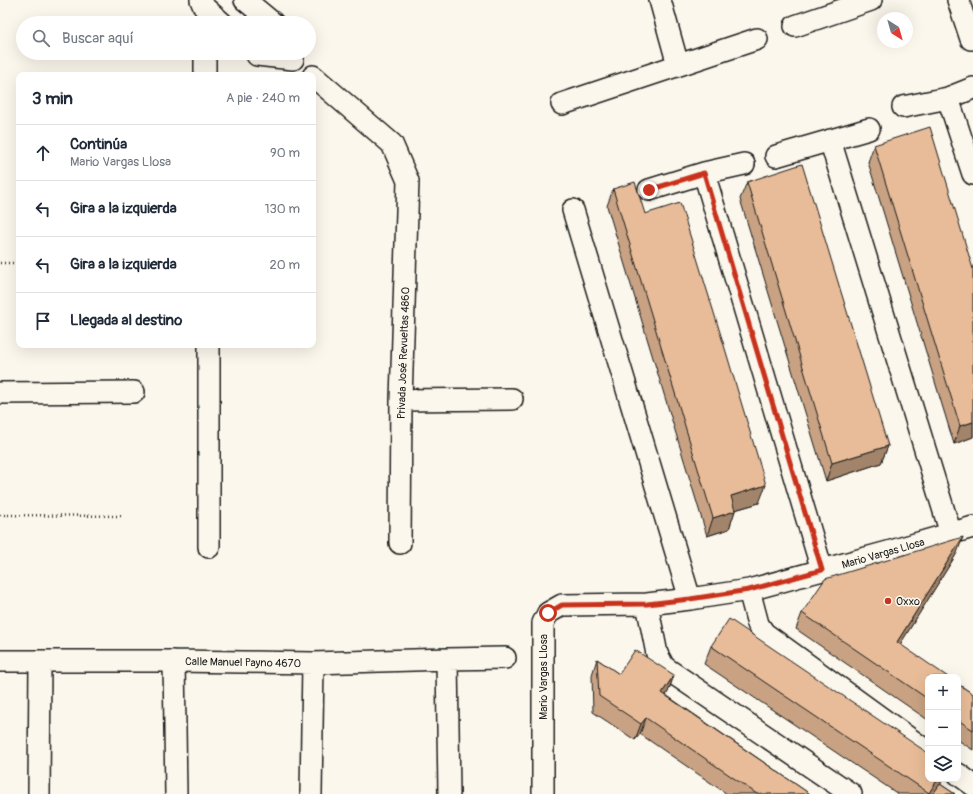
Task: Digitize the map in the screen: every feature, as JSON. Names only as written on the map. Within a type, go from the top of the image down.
[{"type":"street","points":[[245,0],[264,16]]},
{"type":"street","points":[[660,0],[678,65]]},
{"type":"street","points":[[795,26],[870,0]]},
{"type":"street","points":[[958,0],[971,39]]},
{"type":"street","points":[[205,8],[214,16]]},
{"type":"street","points":[[562,104],[757,39]]},
{"type":"street","points":[[205,60],[205,72]]},
{"type":"street","name":"Privada José Revueltas 4860","points":[[296,60],[310,72]]},
{"type":"street","name":"Privada José Revueltas 4860","points":[[316,78],[392,144],[402,164],[408,181],[401,400],[400,543]]},
{"type":"street","points":[[903,107],[948,98],[973,88]]},
{"type":"street","points":[[948,98],[973,174]]},
{"type":"street","points":[[776,156],[869,129]]},
{"type":"street","points":[[830,140],[951,534]]},
{"type":"street","points":[[649,190],[704,173],[744,164]]},
{"type":"street","points":[[704,173],[822,570]]},
{"type":"street","points":[[573,210],[690,599]]},
{"type":"street","points":[[209,348],[209,547]]},
{"type":"street","points":[[0,393],[134,392]]},
{"type":"street","points":[[401,400],[512,399]]},
{"type":"street","name":"Mario Vargas Llosa","points":[[543,794],[543,623],[548,613],[562,605],[647,604],[749,590],[973,527]]},
{"type":"street","points":[[749,590],[758,624],[764,633],[925,750]]},
{"type":"street","points":[[647,604],[657,654],[664,667],[851,794]]},
{"type":"street","name":"Calle Manuel Payno 4670","points":[[0,662],[174,661],[313,663],[504,658]]},
{"type":"street","points":[[447,659],[449,794]]},
{"type":"street","name":"Calle Manuel Payno 4670","points":[[174,661],[176,794]]},
{"type":"street","points":[[39,794],[40,662]]},
{"type":"street","name":"Calle Manuel Payno 4670","points":[[311,794],[313,663]]},
{"type":"street","points":[[961,776],[973,785]]},
{"type":"path","points":[[0,263],[16,263]]},
{"type":"path","points":[[0,515],[124,516]]},
{"type":"building","points":[[930,127],[973,269],[973,422],[960,426],[874,145]]},
{"type":"building","points":[[802,164],[888,446],[832,463],[747,182]]},
{"type":"building","points":[[635,182],[645,214],[680,203],[766,485],[731,496],[735,511],[713,518],[613,189]]},
{"type":"building","points":[[963,537],[897,642],[944,674],[925,674],[925,697],[802,613],[825,579]]},
{"type":"building","points":[[729,619],[925,751],[925,782],[936,782],[929,793],[711,646]]},
{"type":"building","points":[[635,650],[674,675],[662,693],[810,794],[757,794],[646,718],[641,724],[599,696],[597,659],[619,674]]},
{"type":"building","points":[[961,686],[973,694],[973,730],[961,722]]},
{"type":"building","points":[[940,784],[955,794],[933,794]]},
{"type":"place","name":"Oxxo","points":[[888,601]]},
{"type":"route","points":[[548,613],[562,605],[647,604],[749,590],[822,570],[704,173],[649,190]]}]
